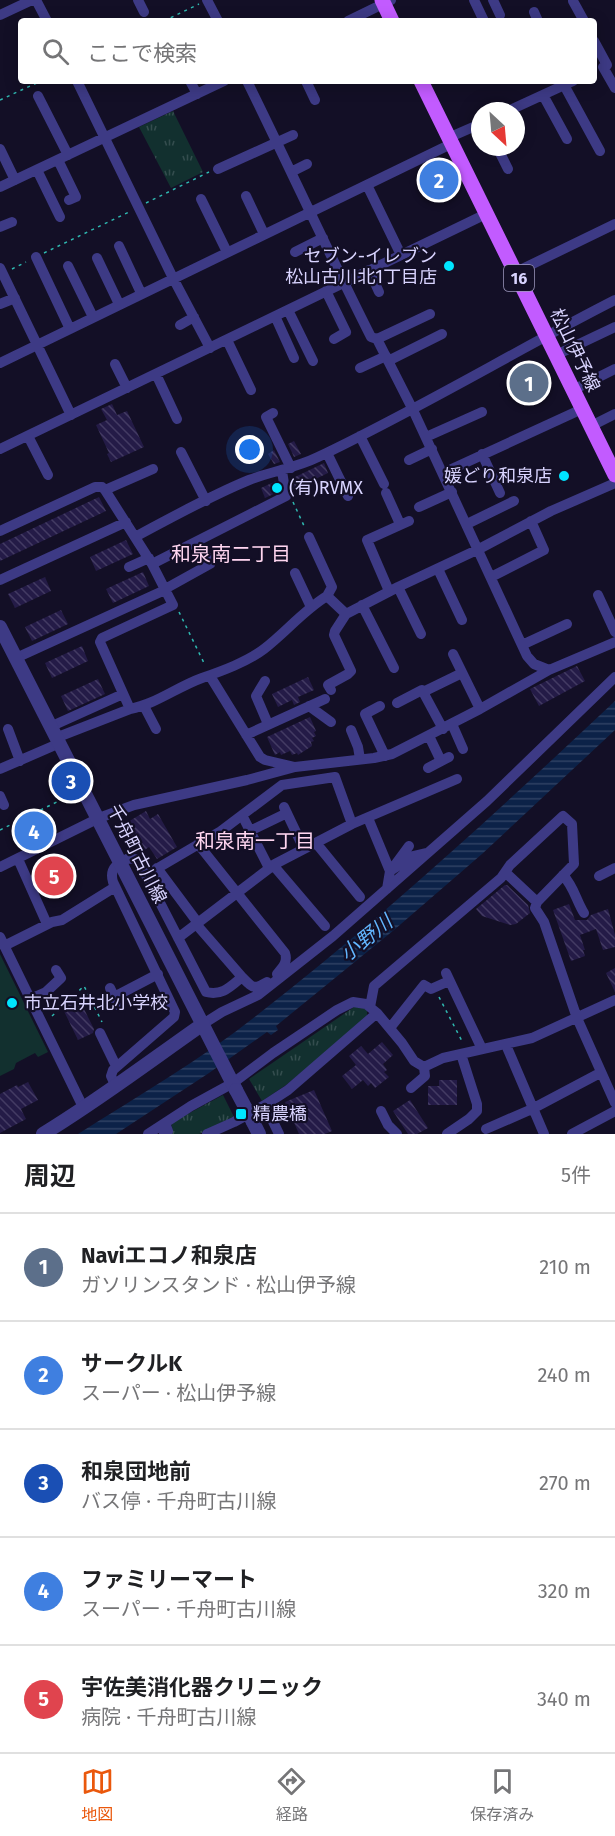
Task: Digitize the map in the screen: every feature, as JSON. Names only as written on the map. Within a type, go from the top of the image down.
[{"type":"main road","points":[[386,1],[391,18]]},
{"type":"main road","name":"松山伊予線","points":[[422,84],[614,474]]},
{"type":"street","points":[[0,15],[32,0]]},
{"type":"street","points":[[36,0],[45,18]]},
{"type":"street","points":[[138,0],[144,12]]},
{"type":"street","points":[[474,0],[483,18]]},
{"type":"street","points":[[496,7],[506,0]]},
{"type":"street","points":[[209,1],[217,18]]},
{"type":"street","points":[[354,18],[386,1]]},
{"type":"street","points":[[597,47],[615,88]]},
{"type":"street","points":[[82,84],[173,278],[210,348]]},
{"type":"street","points":[[192,84],[197,94]]},
{"type":"street","points":[[0,187],[218,84]]},
{"type":"street","points":[[248,84],[371,337],[377,339],[430,314]]},
{"type":"street","points":[[307,84],[315,100]]},
{"type":"street","points":[[525,103],[566,84]]},
{"type":"street","points":[[568,84],[600,151]]},
{"type":"street","points":[[543,95],[567,139]]},
{"type":"street","points":[[38,96],[63,157],[76,197],[69,200]]},
{"type":"street","points":[[0,363],[367,185],[471,129]]},
{"type":"street","points":[[218,169],[293,135]]},
{"type":"street","points":[[0,149],[15,180]]},
{"type":"street","points":[[502,156],[508,169]]},
{"type":"street","points":[[291,172],[307,164]]},
{"type":"street","points":[[37,170],[60,217]]},
{"type":"street","points":[[367,185],[401,255]]},
{"type":"street","points":[[246,196],[264,234]]},
{"type":"street","points":[[201,199],[227,252]]},
{"type":"street","points":[[0,449],[486,214]]},
{"type":"street","points":[[0,227],[12,222]]},
{"type":"street","points":[[516,272],[615,224]]},
{"type":"street","points":[[295,252],[323,238]]},
{"type":"street","points":[[119,246],[141,293]]},
{"type":"street","points":[[36,257],[70,328]]},
{"type":"street","points":[[97,258],[119,304]]},
{"type":"street","points":[[68,266],[93,317]]},
{"type":"street","points":[[1,270],[71,415]]},
{"type":"street","points":[[369,270],[379,292]]},
{"type":"street","points":[[326,291],[346,332],[334,339]]},
{"type":"street","points":[[0,304],[15,298]]},
{"type":"street","points":[[135,537],[248,481],[286,470],[327,453],[413,410],[546,335],[615,300]]},
{"type":"street","points":[[288,310],[313,361]]},
{"type":"street","points":[[275,316],[294,357]]},
{"type":"street","points":[[180,325],[194,317]]},
{"type":"street","points":[[556,355],[615,327]]},
{"type":"street","points":[[364,363],[387,358],[442,334]]},
{"type":"street","points":[[377,339],[443,472],[530,661],[549,670]]},
{"type":"street","points":[[227,340],[251,383]]},
{"type":"street","points":[[115,364],[127,388]]},
{"type":"street","points":[[573,390],[615,369]]},
{"type":"street","points":[[156,374],[177,419]]},
{"type":"street","points":[[443,472],[582,409]]},
{"type":"street","points":[[426,437],[482,412]]},
{"type":"street","points":[[129,567],[151,561],[286,496],[286,470],[266,417],[273,413]]},
{"type":"street","points":[[591,426],[615,414]]},
{"type":"street","points":[[28,436],[48,475]]},
{"type":"street","points":[[360,436],[385,489],[405,523],[367,540],[393,589],[421,634]]},
{"type":"street","points":[[409,460],[432,449]]},
{"type":"street","points":[[181,452],[206,501]]},
{"type":"street","points":[[327,453],[348,496]]},
{"type":"street","points":[[482,454],[500,493]]},
{"type":"street","points":[[105,490],[153,469]]},
{"type":"street","points":[[246,735],[309,706],[328,694],[328,685],[351,671],[334,635],[346,614],[478,549],[614,474]]},
{"type":"street","points":[[0,531],[95,487],[102,487],[105,490],[151,561],[173,605],[102,638]]},
{"type":"street","points":[[420,507],[452,492]]},
{"type":"street","points":[[467,524],[514,501]]},
{"type":"street","points":[[491,577],[544,550],[531,521]]},
{"type":"street","points":[[0,580],[126,522]]},
{"type":"street","points":[[57,736],[144,706],[263,650],[311,607],[327,596],[332,587],[309,537]]},
{"type":"street","points":[[16,658],[165,589],[210,564],[207,557]]},
{"type":"street","points":[[438,568],[462,620]]},
{"type":"street","points":[[295,573],[311,607]]},
{"type":"street","points":[[598,595],[615,632]]},
{"type":"street","points":[[327,596],[346,614]]},
{"type":"street","points":[[362,605],[394,668]]},
{"type":"street","points":[[95,622],[102,638],[100,642],[130,709]]},
{"type":"street","points":[[522,645],[567,624]]},
{"type":"street","name":"千舟町古川線","points":[[0,627],[206,1029]]},
{"type":"street","points":[[0,867],[99,818],[149,800],[247,780],[300,766],[385,756],[447,727],[549,670],[615,642]]},
{"type":"street","points":[[453,654],[480,709]]},
{"type":"street","points":[[397,703],[462,673]]},
{"type":"street","points":[[210,676],[257,753],[265,760],[300,766]]},
{"type":"street","points":[[44,1134],[116,1087],[156,1057],[206,1029],[222,1012],[258,995],[428,853],[534,757],[615,677]]},
{"type":"street","points":[[265,681],[256,696],[268,724]]},
{"type":"street","points":[[423,692],[463,749]]},
{"type":"street","points":[[0,769],[20,760],[123,694]]},
{"type":"street","points":[[144,706],[156,729]]},
{"type":"street","points":[[309,706],[331,722]]},
{"type":"street","points":[[380,706],[366,714],[385,756]]},
{"type":"street","points":[[8,729],[20,760]]},
{"type":"street","points":[[351,730],[360,759]]},
{"type":"street","points":[[428,768],[445,759],[429,736]]},
{"type":"street","points":[[287,784],[300,766]]},
{"type":"street","points":[[146,875],[221,831],[282,785],[335,777],[352,824]]},
{"type":"street","points":[[178,938],[271,867],[352,824],[457,780]]},
{"type":"street","points":[[250,831],[286,810],[304,849]]},
{"type":"street","points":[[242,815],[271,867],[325,926]]},
{"type":"street","points":[[207,1134],[234,1122],[288,1090],[373,1010],[375,986],[506,873],[510,865],[563,816],[572,824],[574,864],[537,902],[535,908],[544,922],[577,1017],[615,1103]]},
{"type":"street","points":[[368,818],[390,871]]},
{"type":"street","points":[[316,843],[360,897]]},
{"type":"street","points":[[157,868],[197,923],[252,988],[277,978],[287,958],[285,952],[198,844]]},
{"type":"street","points":[[387,889],[390,871],[409,846]]},
{"type":"street","points":[[390,871],[413,856],[428,853]]},
{"type":"street","points":[[18,858],[47,924]]},
{"type":"street","points":[[116,1087],[111,1076],[116,1066],[174,1017],[176,1012],[115,888],[110,874],[114,867],[129,858],[138,860],[206,992],[219,994],[224,992],[242,977]]},
{"type":"street","points":[[599,876],[615,868]]},
{"type":"street","points":[[506,873],[537,902]]},
{"type":"street","points":[[563,875],[574,889],[584,914]]},
{"type":"street","points":[[84,1108],[2,942],[62,920],[115,888]]},
{"type":"street","points":[[30,999],[46,992],[61,978],[56,970]]},
{"type":"street","points":[[114,996],[158,974]]},
{"type":"street","points":[[390,1028],[424,986],[434,988],[448,977],[482,1049]]},
{"type":"street","points":[[424,1067],[443,1058],[532,1038],[615,1000]]},
{"type":"street","points":[[148,1134],[164,1128],[233,1083],[273,1053],[353,1002],[366,1004],[373,1010],[390,1028],[414,1061],[424,1067],[427,1073],[411,1088]]},
{"type":"street","points":[[101,1028],[116,1066]]},
{"type":"street","points":[[206,1029],[256,1128]]},
{"type":"street","points":[[506,1045],[544,1134]]},
{"type":"street","points":[[465,1053],[477,1111],[482,1116],[487,1132],[600,1073]]},
{"type":"street","points":[[265,1105],[279,1134]]},
{"type":"street","points":[[381,1111],[388,1125],[397,1134]]},
{"type":"street","points":[[447,1134],[477,1111]]},
{"type":"street","points":[[572,1134],[615,1111]]},
{"type":"street","points":[[234,1122],[240,1134]]},
{"type":"path","points":[[172,18],[209,1]]},
{"type":"path","points":[[0,100],[35,84]]},
{"type":"path","points":[[1,270],[36,257],[218,169]]},
{"type":"path","points":[[286,496],[290,497],[309,537]]},
{"type":"path","points":[[173,605],[177,608],[210,676]]},
{"type":"path","points":[[0,830],[74,794]]},
{"type":"path","points":[[43,1026],[84,986],[101,1028]]},
{"type":"path","points":[[434,988],[465,1053]]},
{"type":"green space","points":[[173,111],[203,172],[171,188],[139,127]]},
{"type":"green space","points":[[0,954],[48,1052],[38,1057],[35,1053],[16,1063],[14,1069],[0,1076]]},
{"type":"green space","points":[[354,1007],[363,1007],[367,1011],[367,1018],[286,1085],[262,1101],[249,1079]]},
{"type":"green space","points":[[223,1095],[234,1117],[230,1121],[199,1134],[170,1134],[173,1132],[171,1123]]},
{"type":"water","name":"小野川","points":[[615,701],[615,730],[482,854],[394,930],[276,1026],[278,1030],[271,1035],[267,1032],[116,1134],[78,1134],[213,1048],[303,979],[439,863]]},
{"type":"building","points":[[112,404],[117,415],[127,411],[144,447],[111,462],[96,425],[107,420],[101,409]]},
{"type":"building","points":[[294,441],[301,454],[294,457],[288,444]]},
{"type":"building","points":[[274,450],[280,462],[274,464],[268,454]]},
{"type":"building","points":[[324,463],[328,473],[293,490],[291,479]]},
{"type":"building","points":[[276,481],[278,492],[265,498],[261,488]]},
{"type":"building","points":[[99,497],[106,511],[0,561],[0,544]]},
{"type":"building","points":[[126,540],[133,554],[96,571],[90,557]]},
{"type":"building","points":[[143,572],[149,586],[113,603],[106,589]]},
{"type":"building","points":[[45,577],[51,591],[15,608],[8,594]]},
{"type":"building","points":[[61,610],[68,624],[32,641],[25,627]]},
{"type":"building","points":[[82,646],[88,661],[52,678],[45,663]]},
{"type":"building","points":[[577,666],[585,681],[539,706],[530,689]]},
{"type":"building","points":[[308,677],[314,690],[298,697],[300,702],[294,705],[292,700],[278,707],[272,694]]},
{"type":"building","points":[[98,679],[105,694],[68,711],[61,696]]},
{"type":"building","points":[[310,717],[316,731],[314,732],[316,736],[312,738],[314,741],[311,742],[312,746],[298,755],[297,753],[292,755],[290,751],[275,755],[267,737]]},
{"type":"building","points":[[146,811],[150,819],[158,814],[177,847],[157,859],[149,847],[140,853],[123,825]]},
{"type":"building","points":[[505,885],[528,905],[530,913],[516,924],[510,925],[482,916],[476,909]]},
{"type":"building","points":[[569,904],[575,920],[587,920],[591,915],[608,909],[615,935],[615,947],[603,950],[596,929],[580,935],[585,956],[571,961],[553,910]]},
{"type":"building","points":[[615,968],[615,992],[606,973]]},
{"type":"building","points":[[79,999],[94,1029],[93,1033],[78,1040],[62,1007]]},
{"type":"building","points":[[382,1042],[393,1055],[383,1064],[387,1070],[384,1072],[389,1077],[375,1088],[371,1083],[368,1086],[363,1080],[352,1089],[342,1076],[356,1065],[349,1056],[361,1046],[368,1054]]},
{"type":"building","points":[[439,1080],[457,1080],[457,1105],[428,1105],[428,1086],[439,1086]]},
{"type":"building","points":[[28,1082],[38,1100],[21,1109],[26,1119],[0,1133],[0,1094]]},
{"type":"building","points":[[314,1090],[332,1131],[325,1134],[299,1134],[285,1102]]},
{"type":"building","points":[[410,1100],[428,1128],[417,1134],[408,1134],[393,1111]]},
{"type":"place","name":"サークルK","points":[[439,180]]},
{"type":"place","name":"セブン-イレブン 松山古川北1丁目店","points":[[449,266]]},
{"type":"place","name":"Naviエコノ和泉店","points":[[529,383]]},
{"type":"place","name":"媛どり和泉店","points":[[564,476]]},
{"type":"place","name":"(有)RVMX","points":[[277,488]]},
{"type":"place","name":"和泉団地前","points":[[71,781]]},
{"type":"place","name":"ファミリーマート","points":[[34,831]]},
{"type":"place","name":"宇佐美消化器クリニック","points":[[54,876]]},
{"type":"place","name":"市立石井北小学校","points":[[12,1003]]},
{"type":"place","name":"精農橋","points":[[241,1114]]},
{"type":"district","name":"和泉南二丁目","points":[[231,554]]},
{"type":"district","name":"和泉南一丁目","points":[[255,841]]}]
